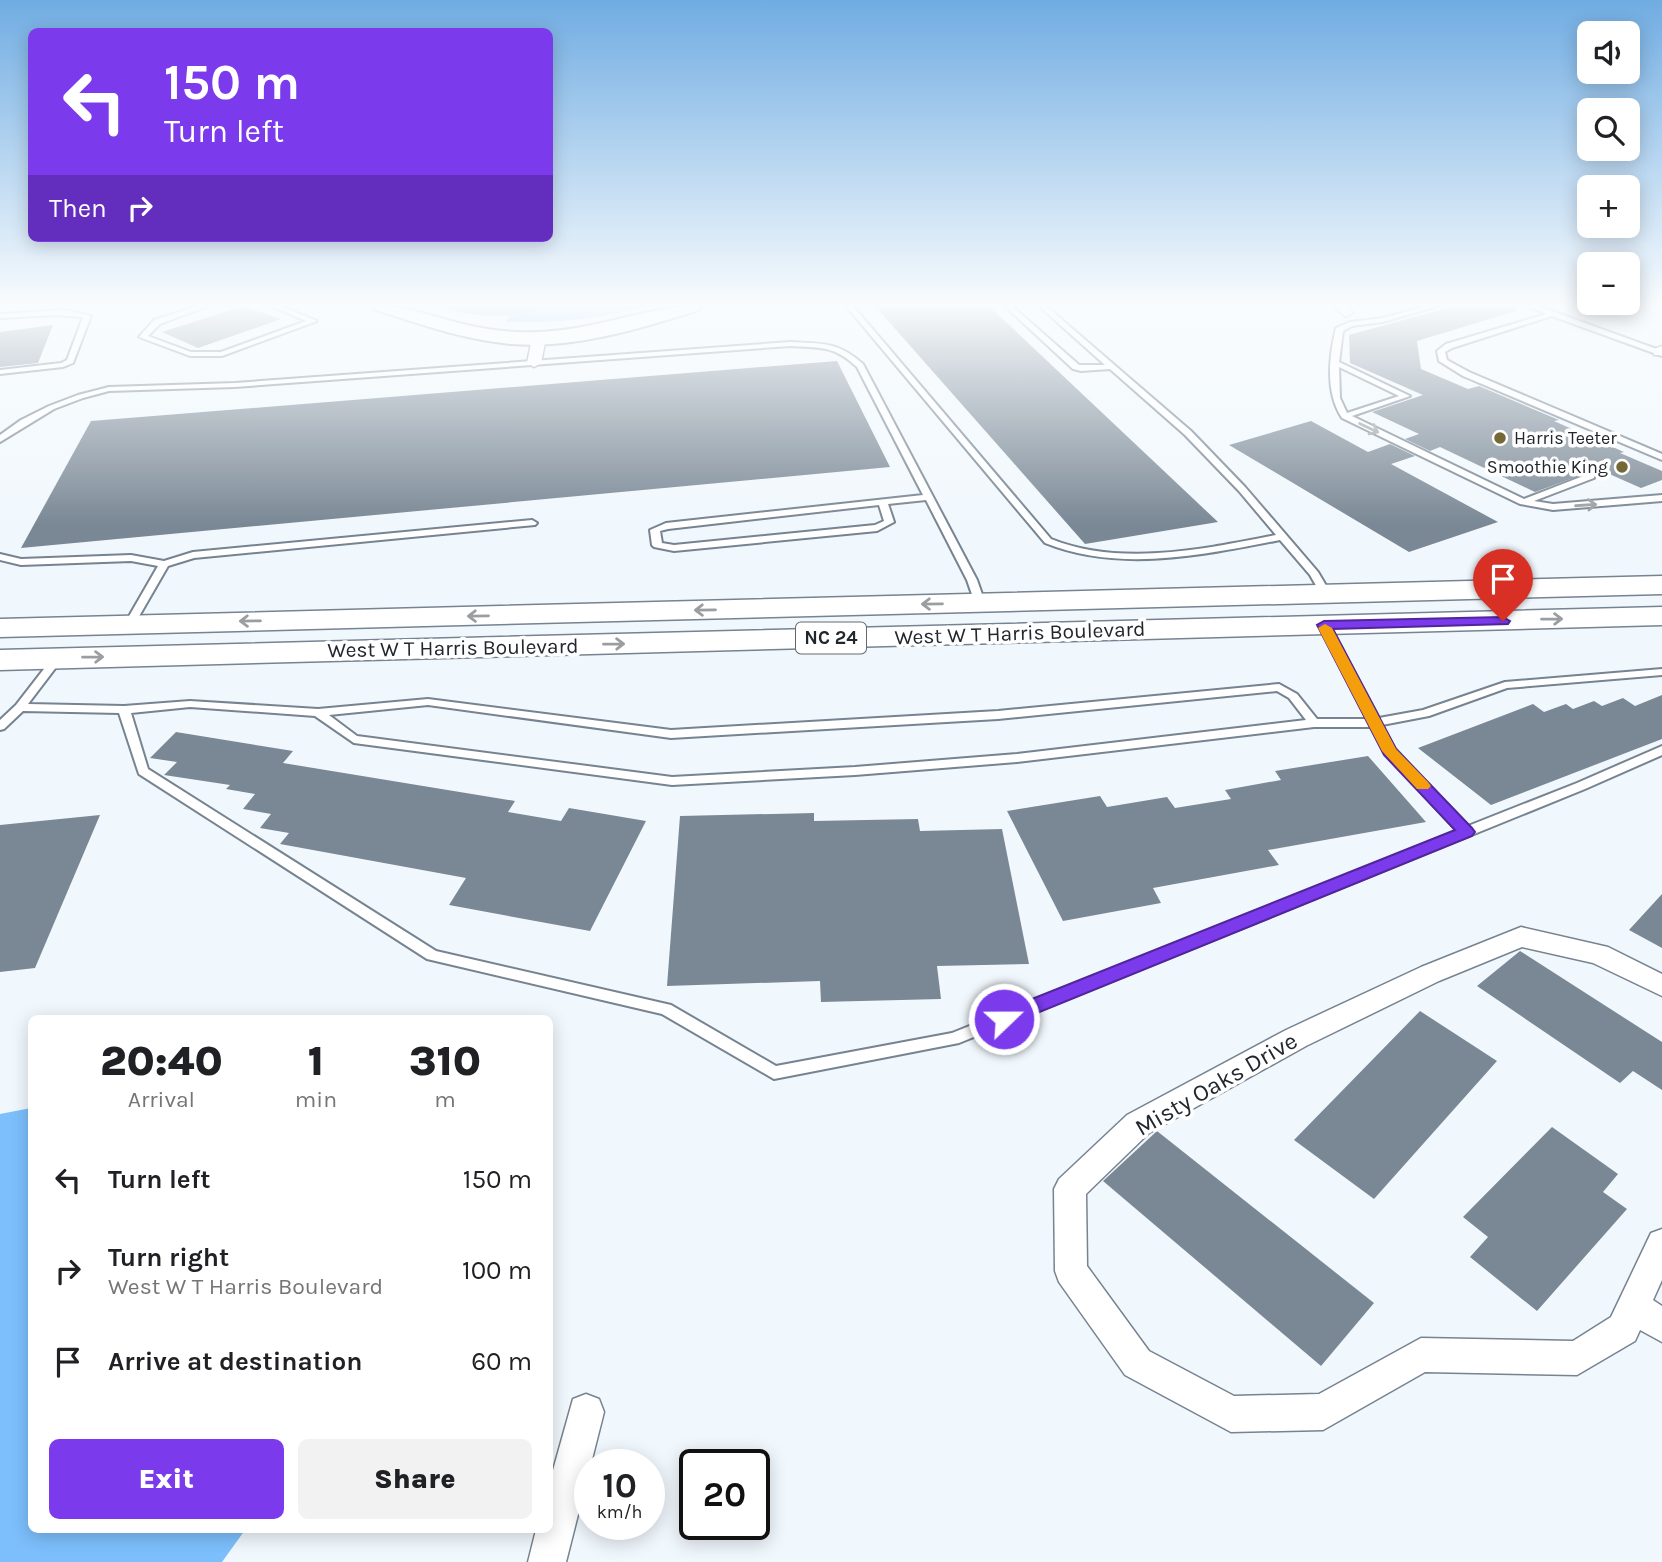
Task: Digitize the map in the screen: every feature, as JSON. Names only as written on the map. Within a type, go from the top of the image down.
[{"type":"main road","name":"West W T Harris Boulevard","points":[[0,660],[919,636],[1662,586]]},
{"type":"main road","name":"West W T Harris Boulevard","points":[[0,628],[980,603],[1662,616]]},
{"type":"street","name":"Misty Oaks Drive","points":[[1662,986],[1598,954],[1521,937],[1430,974],[1296,1038],[1139,1124],[1070,1189],[1071,1271],[1138,1363],[1231,1414],[1323,1412],[1421,1355],[1577,1358],[1623,1329],[1662,1244]]},
{"type":"street","points":[[1633,1307],[1662,1325]]},
{"type":"street","points":[[547,1562],[586,1412]]},
{"type":"lane","points":[[0,439],[15,426],[88,393],[108,389],[235,385],[318,379]]},
{"type":"lane","points":[[867,379],[972,580],[980,603]]},
{"type":"lane","points":[[911,379],[1048,541],[1060,549],[1082,555],[1109,557],[1224,549],[1282,537]]},
{"type":"lane","points":[[1126,379],[1188,433],[1242,489],[1314,573],[1325,610],[1374,723],[1390,751],[1466,832]]},
{"type":"lane","points":[[1335,379],[1337,407],[1345,416],[1523,502],[1553,507],[1662,498]]},
{"type":"lane","points":[[1345,416],[1406,396],[1370,379]]},
{"type":"lane","points":[[1478,379],[1662,457]]},
{"type":"lane","points":[[1523,502],[1591,476]]},
{"type":"lane","points":[[883,502],[889,522],[877,528],[674,548],[657,545],[655,530],[666,526],[928,497]]},
{"type":"lane","points":[[0,557],[21,562],[131,558],[164,564],[193,555],[532,523]]},
{"type":"lane","points":[[129,625],[164,564]]},
{"type":"lane","points":[[0,726],[20,707],[58,658]]},
{"type":"lane","points":[[318,713],[354,739],[672,780],[855,771],[1004,759],[1314,723],[1374,723],[1425,713],[1505,685],[1662,672]]},
{"type":"lane","points":[[20,707],[124,710],[190,704],[318,713],[428,702],[671,734],[998,715],[1279,687],[1293,696],[1314,723]]},
{"type":"lane","points":[[124,710],[143,771],[432,955],[666,1009],[774,1073],[954,1039],[1581,786],[1662,750]]},
{"type":"shaded area","points":[[28,1109],[28,1533],[243,1533],[222,1562],[0,1562],[0,1114]]},
{"type":"building","points":[[615,379],[846,379],[890,467],[21,548],[91,421]]},
{"type":"building","points":[[939,379],[1066,379],[1218,522],[1085,544]]},
{"type":"building","name":"Harris Teeter","points":[[1386,379],[1444,379],[1468,389],[1479,386],[1559,420],[1554,421],[1662,471],[1662,480],[1641,488],[1598,469],[1535,492],[1440,447],[1430,451],[1405,439],[1419,434],[1372,412],[1423,395]]},
{"type":"building","points":[[1311,421],[1368,452],[1390,444],[1415,456],[1391,464],[1498,522],[1409,552],[1229,445]]},
{"type":"building","points":[[1662,695],[1662,739],[1491,805],[1418,748],[1533,704],[1544,712],[1566,704],[1573,709],[1594,701],[1602,706],[1623,698],[1635,706]]},
{"type":"building","points":[[176,732],[293,751],[283,763],[515,801],[508,812],[561,821],[569,808],[646,821],[590,931],[449,905],[466,878],[280,844],[289,833],[260,828],[271,814],[243,809],[255,794],[226,789],[230,785],[164,775],[177,762],[150,758]]},
{"type":"building","points":[[1368,756],[1426,822],[1268,850],[1279,865],[1153,888],[1161,903],[1063,921],[1007,811],[1100,796],[1107,807],[1167,797],[1175,808],[1231,799],[1225,790],[1281,780],[1275,771]]},
{"type":"building","points":[[814,813],[814,821],[918,819],[920,831],[1002,829],[1029,964],[937,966],[941,999],[821,1002],[820,981],[667,986],[680,816]]},
{"type":"building","points":[[100,815],[35,968],[0,972],[0,825]]},
{"type":"building","points":[[1662,894],[1662,948],[1629,930]]},
{"type":"building","points":[[1520,951],[1662,1042],[1662,1090],[1633,1071],[1620,1083],[1477,986]]},
{"type":"building","points":[[1420,1011],[1497,1061],[1374,1199],[1294,1140]]},
{"type":"building","points":[[1552,1127],[1618,1174],[1603,1192],[1627,1209],[1537,1311],[1470,1257],[1488,1237],[1463,1217]]},
{"type":"building","points":[[1157,1131],[1374,1303],[1321,1366],[1103,1181]]},
{"type":"slow traffic","points":[[1325,628],[1390,751],[1423,786]]},
{"type":"place","name":"Harris Teeter","points":[[1500,438]]},
{"type":"place","name":"Smoothie King","points":[[1622,467]]},
{"type":"route","points":[[1004,1019],[1466,832],[1390,751],[1324,625],[1503,621]]}]
